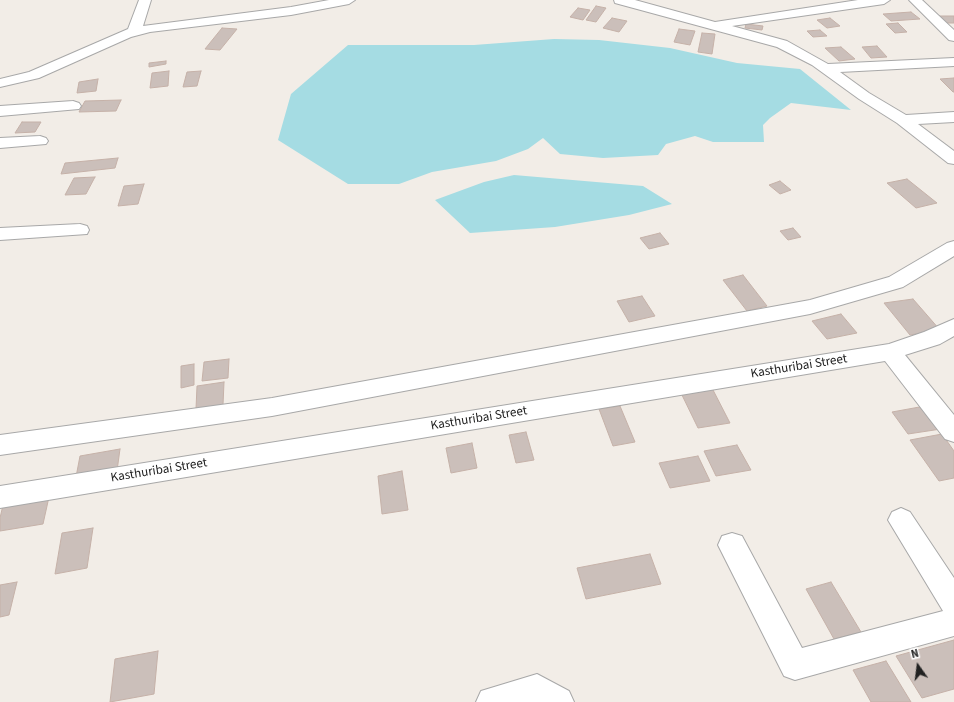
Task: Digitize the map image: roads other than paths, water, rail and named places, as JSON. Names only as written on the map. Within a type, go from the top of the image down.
[{"type":"street","points":[[134,32],[145,0]]},
{"type":"street","points":[[0,83],[34,75],[134,32],[150,28],[291,5],[348,0]]},
{"type":"street","points":[[620,0],[782,44],[826,68],[864,96],[903,120],[954,159]]},
{"type":"street","points":[[711,25],[884,0]]},
{"type":"street","points":[[915,0],[954,37]]},
{"type":"street","points":[[826,68],[954,62]]},
{"type":"street","points":[[0,111],[73,106]]},
{"type":"street","points":[[903,120],[954,117]]},
{"type":"street","points":[[0,144],[40,141]]},
{"type":"street","points":[[0,234],[80,230]]},
{"type":"street","points":[[0,445],[272,407],[810,307],[896,282],[954,247]]},
{"type":"street","name":"Kasthuribai Street","points":[[0,497],[890,352],[932,338],[954,327]]},
{"type":"street","points":[[890,352],[954,432]]},
{"type":"street","points":[[901,520],[954,603]]},
{"type":"street","points":[[732,545],[795,665],[954,622]]},
{"type":"street","points":[[492,702],[537,689],[558,702]]},
{"type":"water","points":[[554,39],[599,40],[670,48],[737,63],[800,69],[851,110],[791,103],[763,125],[764,142],[713,142],[695,136],[666,144],[658,155],[603,158],[560,154],[543,138],[528,149],[496,161],[432,172],[399,184],[348,184],[278,140],[291,94],[348,45],[474,45]]},
{"type":"water","points":[[514,175],[643,186],[672,204],[629,215],[555,227],[470,233],[435,200],[484,182]]}]
